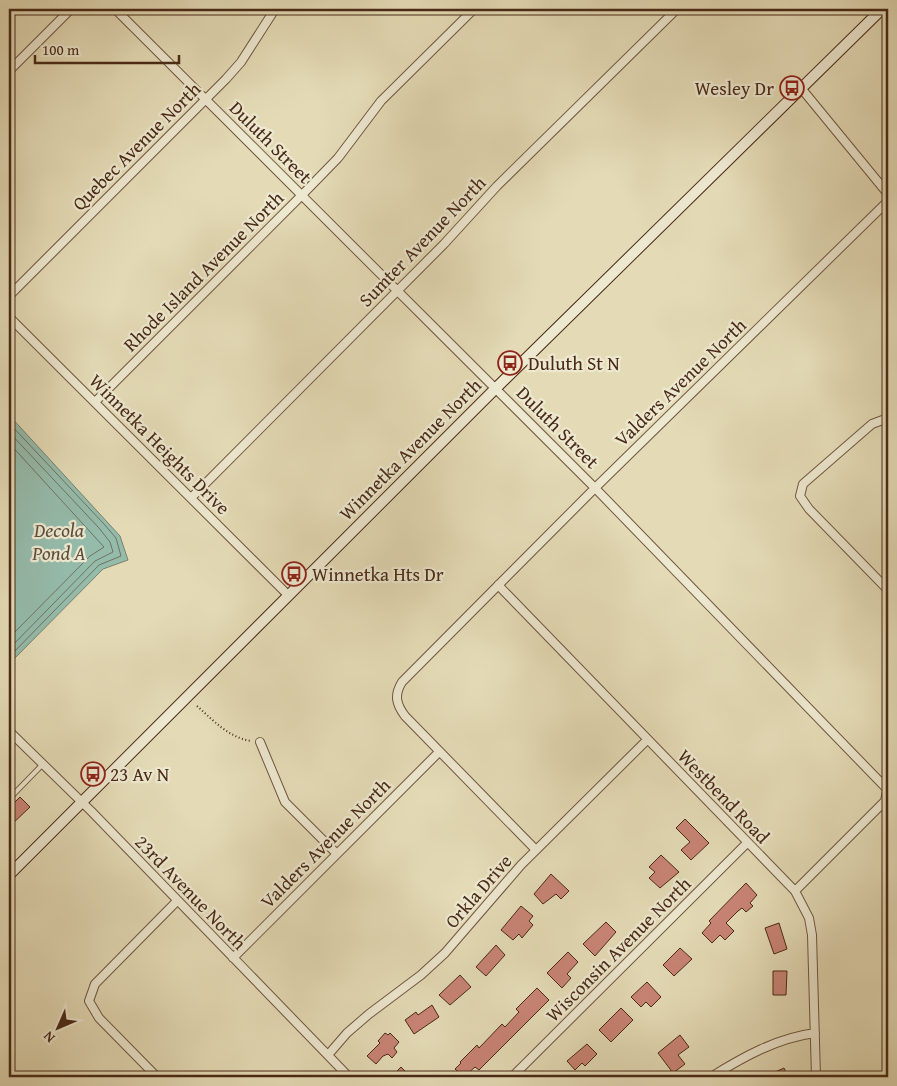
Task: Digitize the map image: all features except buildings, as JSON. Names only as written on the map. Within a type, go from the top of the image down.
[{"type":"main road","name":"Winnetka Avenue North","points":[[9,874],[496,388],[882,9]]},
{"type":"street","points":[[9,71],[71,9]]},
{"type":"street","name":"Duluth Street","points":[[115,9],[496,388],[888,789]]},
{"type":"street","name":"Quebec Avenue North","points":[[9,296],[241,62],[275,9]]},
{"type":"street","name":"Rhode Island Avenue North","points":[[95,402],[338,158],[381,101],[474,9]]},
{"type":"street","name":"Sumter Avenue North","points":[[191,498],[398,291],[485,198],[677,9]]},
{"type":"street","points":[[801,88],[888,194]]},
{"type":"street","name":"Valders Avenue North","points":[[233,958],[440,752],[398,707],[396,697],[402,682],[595,488],[888,201]]},
{"type":"street","name":"Winnetka Heights Drive","points":[[9,317],[288,595]]},
{"type":"street","points":[[888,418],[872,424],[817,472],[804,484],[800,496],[809,509],[888,590]]},
{"type":"street","name":"Westbend Road","points":[[498,585],[747,843],[796,891],[809,918],[812,935],[816,1077]]},
{"type":"street","name":"23rd Avenue North","points":[[9,731],[81,802],[349,1077]]},
{"type":"street","name":"Orkla Drive","points":[[328,1055],[347,1033],[421,975],[445,953],[494,894],[648,740]]},
{"type":"street","points":[[260,742],[285,802],[337,854]]},
{"type":"street","points":[[440,752],[536,850]]},
{"type":"street","points":[[796,891],[885,801],[888,784]]},
{"type":"street","name":"Wisconsin Avenue North","points":[[512,1077],[747,843]]},
{"type":"street","points":[[158,1077],[99,1018],[89,1001],[95,984],[177,901]]},
{"type":"street","points":[[711,1077],[750,1054],[776,1042],[815,1033]]},
{"type":"lane","points":[[9,799],[43,764]]},
{"type":"path","points":[[198,706],[223,729],[242,739],[260,742]]},
{"type":"water","name":"Decola Pond A","points":[[9,415],[120,536],[128,560],[103,569],[9,664]]},
{"type":"place","name":"Wesley Dr","points":[[792,88]]},
{"type":"place","name":"Duluth St N","points":[[510,363]]},
{"type":"place","name":"Winnetka Hts Dr","points":[[294,574]]},
{"type":"place","name":"23 Av N","points":[[93,774]]}]
